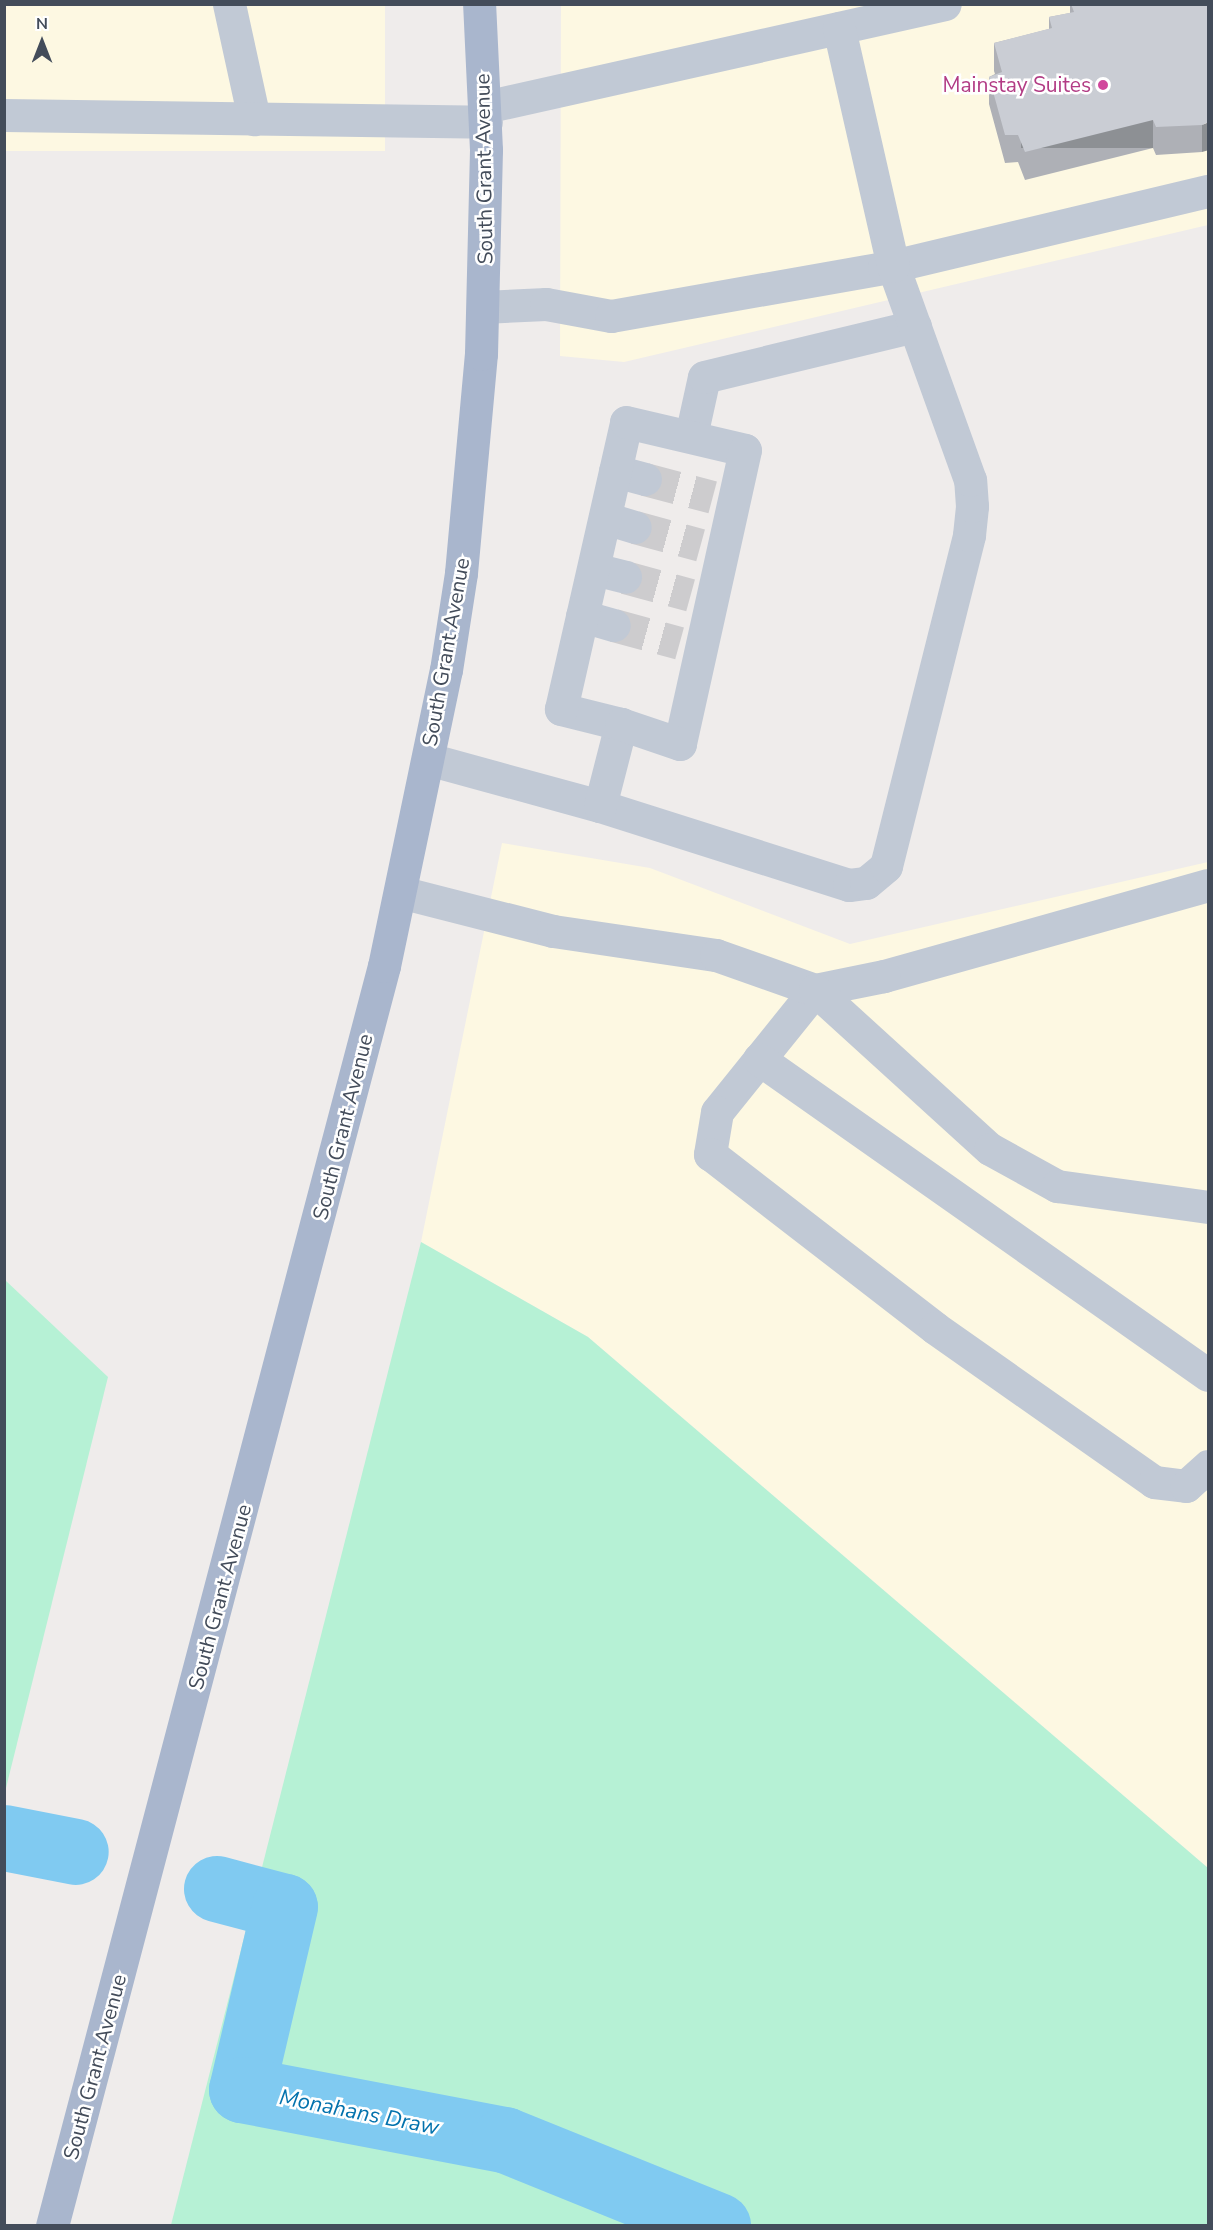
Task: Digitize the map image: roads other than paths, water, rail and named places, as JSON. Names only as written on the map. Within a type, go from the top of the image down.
[{"type":"main road","name":"South Grant Avenue","points":[[52,2226],[282,1366],[400,892],[428,759],[461,573],[483,307],[485,114],[479,4]]},
{"type":"lane","points":[[229,4],[254,119]]},
{"type":"lane","points":[[4,115],[254,119],[485,114],[945,4]]},
{"type":"lane","points":[[428,759],[600,806],[849,885],[866,882],[886,867],[969,535],[972,506],[970,480],[893,266],[839,28]]},
{"type":"lane","points":[[483,307],[546,304],[611,316],[893,266],[1209,191]]},
{"type":"lane","points":[[692,436],[704,377],[915,326]]},
{"type":"lane","points":[[626,422],[692,436],[745,450],[722,500],[690,646],[680,744],[621,724],[561,709],[594,569],[620,522],[630,475],[626,422]]},
{"type":"lane","points":[[594,569],[625,577]]},
{"type":"lane","points":[[582,616],[614,625]]},
{"type":"lane","points":[[600,806],[621,724]]},
{"type":"lane","points":[[1209,885],[884,976],[815,990],[717,1113],[710,1154],[935,1328],[1154,1482],[1186,1485],[1209,1466]]},
{"type":"lane","points":[[400,892],[553,931],[716,955],[815,990],[990,1149],[1009,1160],[1057,1186],[1209,1207]]},
{"type":"lane","points":[[759,1059],[1209,1375]]},
{"type":"waterway","name":"Monahans Draw","points":[[4,1838],[76,1852]]},
{"type":"waterway","name":"Monahans Draw","points":[[217,1889],[285,1907],[242,2090],[505,2140],[718,2226]]},
{"type":"tunnel","points":[[645,479],[713,497]]},
{"type":"tunnel","points":[[635,527],[701,545]]},
{"type":"tunnel","points":[[625,577],[691,595]]},
{"type":"tunnel","points":[[614,625],[680,643]]},
{"type":"place","name":"Mainstay Suites","points":[[1103,85]]}]
